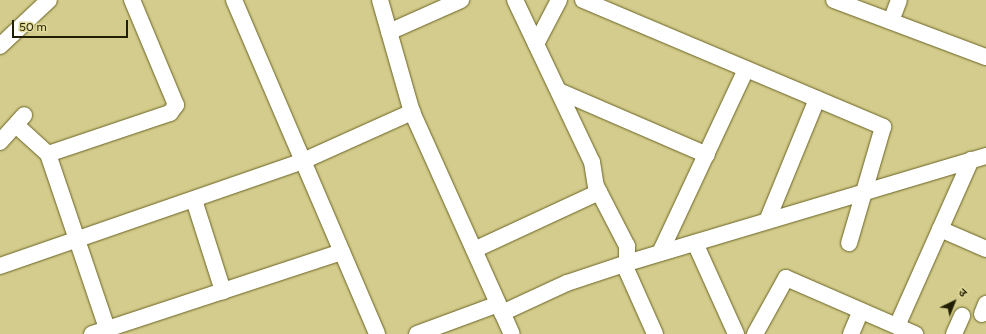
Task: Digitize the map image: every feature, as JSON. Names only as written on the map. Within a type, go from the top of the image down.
[{"type":"street","points":[[0,46],[49,0]]},
{"type":"street","points":[[48,154],[170,113],[176,105],[132,0]]},
{"type":"street","points":[[234,0],[377,334]]},
{"type":"street","points":[[380,0],[412,112],[512,334]]},
{"type":"street","points":[[389,32],[461,0]]},
{"type":"street","points":[[515,0],[592,162],[598,192],[626,246],[627,272],[655,334]]},
{"type":"street","points":[[536,44],[559,0]]},
{"type":"street","points":[[583,0],[883,127],[850,243]]},
{"type":"street","points":[[834,0],[891,21],[985,52]]},
{"type":"street","points":[[891,21],[899,0]]},
{"type":"street","points":[[660,253],[746,69]]},
{"type":"street","points":[[558,91],[707,155]]},
{"type":"street","points":[[767,221],[817,99]]},
{"type":"street","points":[[0,266],[79,241],[303,161],[412,112]]},
{"type":"street","points":[[0,142],[20,120],[48,154],[79,241],[108,332]]},
{"type":"street","points":[[417,334],[500,308],[627,263],[979,158]]},
{"type":"street","points":[[897,326],[940,229],[979,158]]},
{"type":"street","points":[[474,250],[598,192]]},
{"type":"street","points":[[194,200],[223,291]]},
{"type":"street","points":[[940,229],[986,249]]},
{"type":"street","points":[[695,243],[736,334]]},
{"type":"street","points":[[92,334],[108,332],[223,291],[342,252]]},
{"type":"street","points":[[756,334],[786,278],[915,334]]},
{"type":"street","points":[[851,334],[862,311]]},
{"type":"street","points":[[954,334],[962,316]]}]
